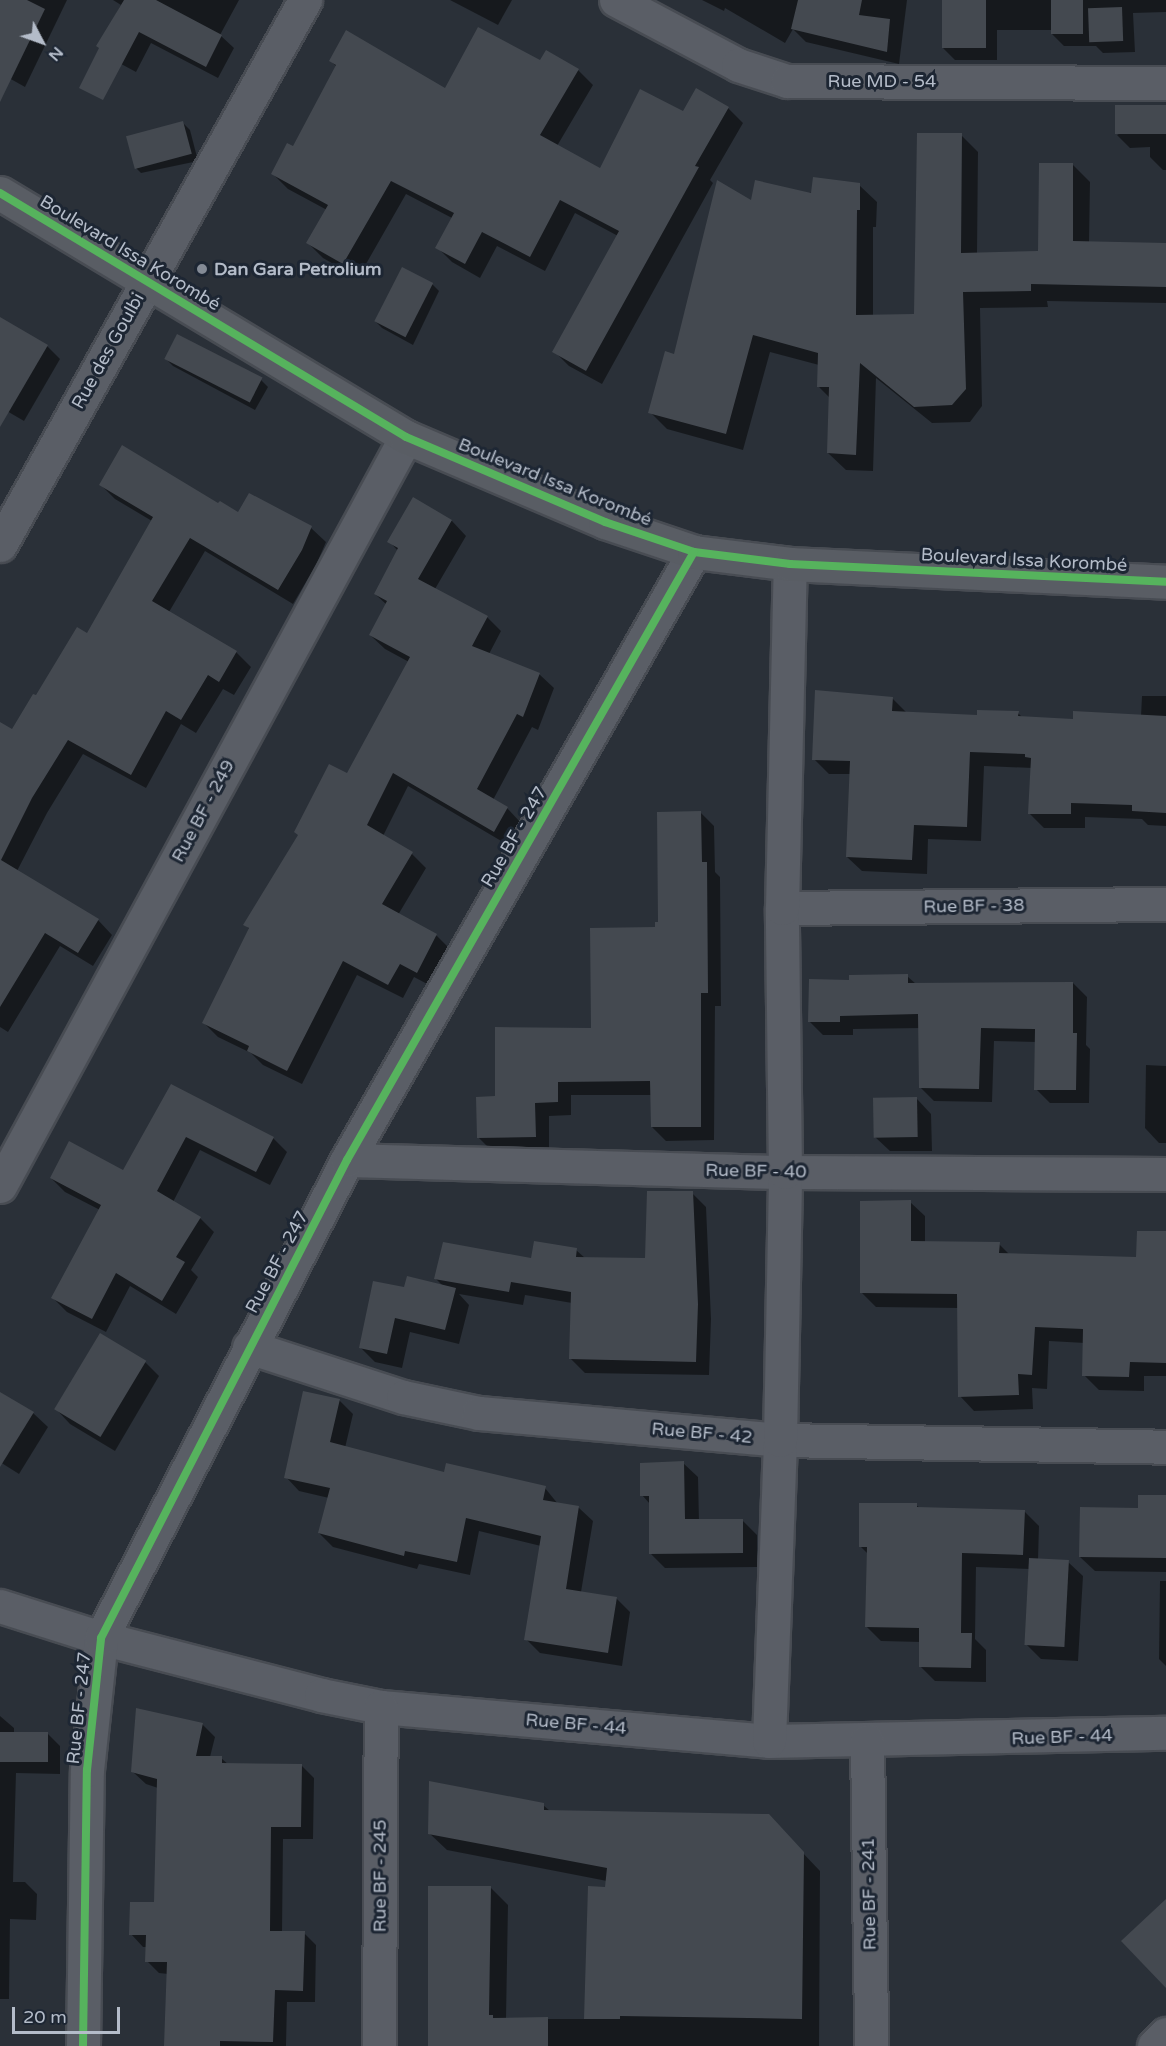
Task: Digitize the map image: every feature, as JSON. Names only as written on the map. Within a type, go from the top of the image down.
[{"type":"street","name":"Rue des Goulbi","points":[[0,544],[305,0]]},
{"type":"street","name":"Rue MD - 54","points":[[616,0],[738,65],[788,81],[1166,83]]},
{"type":"street","name":"Boulevard Issa Korombé","points":[[0,192],[406,437],[604,522],[694,552],[790,564],[1166,582]]},
{"type":"street","name":"Rue BF - 249","points":[[0,1186],[406,437]]},
{"type":"street","name":"Rue BF - 247","points":[[83,2046],[87,1770],[101,1638],[347,1160],[694,552]]},
{"type":"street","points":[[769,1741],[780,1440],[784,1172],[782,908],[790,564]]},
{"type":"street","name":"Rue BF - 38","points":[[782,908],[1166,904]]},
{"type":"street","name":"Rue BF - 40","points":[[347,1160],[784,1172],[1166,1174]]},
{"type":"street","name":"Rue BF - 42","points":[[249,1347],[403,1397],[479,1413],[780,1440],[1166,1447]]},
{"type":"street","name":"Rue BF - 44","points":[[0,1606],[101,1638],[321,1695],[381,1707],[769,1741],[867,1741],[1166,1733]]},
{"type":"street","name":"Rue BF - 245","points":[[379,2046],[381,1707]]},
{"type":"street","name":"Rue BF - 241","points":[[867,1741],[871,2046]]},
{"type":"street","points":[[1154,2046],[1166,2034]]},
{"type":"building","points":[[0,0],[27,0],[45,9],[0,102]]},
{"type":"building","points":[[124,0],[156,0],[222,35],[206,67],[139,32],[103,100],[79,88],[99,48],[96,46]]},
{"type":"building","points":[[798,0],[862,0],[859,15],[890,19],[887,52],[791,29]]},
{"type":"building","points":[[942,0],[986,0],[986,48],[942,48]]},
{"type":"building","points":[[1051,0],[1083,0],[1083,34],[1051,34]]},
{"type":"building","points":[[1122,7],[1123,41],[1089,42],[1088,8]]},
{"type":"building","points":[[478,27],[540,60],[546,50],[579,69],[540,135],[600,168],[640,89],[683,111],[696,88],[729,107],[695,166],[699,167],[586,371],[552,352],[619,231],[560,200],[530,257],[482,232],[465,264],[435,248],[454,213],[391,181],[343,264],[306,243],[328,205],[271,174],[287,143],[293,146],[336,65],[329,61],[346,30],[445,88]]},
{"type":"building","points":[[1115,105],[1166,105],[1166,134],[1115,134]]},
{"type":"building","points":[[183,121],[192,154],[135,169],[126,136]]},
{"type":"building","points":[[917,133],[962,133],[961,253],[1038,251],[1039,163],[1073,163],[1073,241],[1166,243],[1166,287],[1031,284],[1031,291],[963,292],[966,389],[952,405],[914,407],[860,363],[856,455],[827,453],[829,387],[817,387],[818,353],[753,335],[726,434],[648,413],[665,351],[674,354],[717,180],[751,200],[755,180],[811,193],[813,177],[860,183],[860,210],[857,210],[856,315],[914,314]]},
{"type":"building","points":[[402,267],[433,283],[405,337],[374,321]]},
{"type":"building","points":[[0,317],[48,345],[0,427]]},
{"type":"building","points":[[177,334],[263,378],[250,403],[164,359]]},
{"type":"building","points":[[122,445],[218,503],[220,501],[238,512],[249,493],[312,526],[302,550],[278,590],[190,538],[152,601],[237,651],[219,682],[208,675],[181,720],[166,711],[131,775],[68,740],[32,798],[1,860],[99,919],[78,953],[45,933],[0,1007],[0,722],[12,729],[33,694],[36,695],[77,627],[87,633],[153,517],[99,485]]},
{"type":"building","points":[[413,497],[452,520],[418,579],[488,616],[472,646],[540,673],[523,717],[517,714],[477,789],[508,807],[494,832],[393,773],[367,825],[413,852],[382,904],[437,934],[417,973],[400,964],[388,985],[343,961],[287,1071],[247,1051],[249,1046],[202,1023],[249,928],[243,925],[298,835],[294,832],[329,764],[347,773],[410,657],[369,635],[387,601],[374,594],[398,548],[387,542]]},
{"type":"building","points":[[815,690],[893,697],[892,711],[977,715],[977,710],[1019,711],[1018,716],[1073,719],[1073,711],[1166,716],[1166,813],[1132,811],[1132,805],[1071,803],[1071,814],[1028,814],[1031,758],[1025,757],[1025,754],[970,752],[967,827],[914,825],[912,860],[846,857],[850,761],[812,760]]},
{"type":"building","points":[[701,811],[702,862],[707,862],[708,993],[701,993],[701,1127],[651,1127],[650,1081],[558,1082],[558,1102],[535,1103],[536,1137],[477,1138],[476,1097],[495,1096],[495,1027],[591,1028],[590,928],[655,927],[655,922],[658,922],[657,812]]},
{"type":"building","points":[[908,974],[908,983],[1073,982],[1073,1033],[1077,1033],[1076,1090],[1034,1090],[1035,1029],[981,1028],[979,1089],[919,1088],[918,1014],[840,1016],[840,1022],[808,1022],[809,979],[849,980],[849,975]]},
{"type":"building","points":[[171,1084],[274,1137],[256,1172],[186,1137],[157,1191],[201,1217],[176,1257],[185,1262],[162,1301],[116,1273],[92,1319],[51,1298],[101,1205],[50,1178],[69,1141],[123,1170]]},
{"type":"building","points":[[917,1097],[918,1137],[874,1138],[873,1098]]},
{"type":"building","points":[[647,1191],[693,1191],[698,1304],[696,1362],[569,1359],[571,1292],[511,1282],[509,1292],[434,1279],[443,1242],[531,1258],[534,1241],[577,1248],[576,1257],[645,1258]]},
{"type":"building","points":[[911,1200],[911,1241],[1000,1242],[999,1253],[1136,1257],[1137,1231],[1166,1231],[1166,1363],[1130,1362],[1129,1377],[1082,1376],[1083,1329],[1035,1327],[1032,1375],[1018,1374],[1019,1395],[958,1397],[957,1294],[860,1293],[860,1201]]},
{"type":"building","points":[[407,1276],[456,1288],[445,1330],[395,1318],[387,1354],[359,1348],[373,1281],[404,1287]]},
{"type":"building","points":[[100,1333],[146,1361],[100,1437],[54,1409]]},
{"type":"building","points":[[303,1391],[340,1399],[330,1442],[444,1472],[446,1463],[546,1486],[543,1500],[579,1506],[566,1589],[617,1597],[608,1653],[524,1640],[541,1536],[466,1518],[457,1562],[405,1551],[404,1556],[318,1533],[330,1488],[284,1478]]},
{"type":"building","points":[[0,1392],[34,1412],[0,1467]]},
{"type":"building","points":[[684,1461],[685,1519],[743,1519],[743,1553],[649,1554],[649,1496],[640,1496],[640,1463]]},
{"type":"building","points":[[1138,1495],[1166,1495],[1166,1558],[1079,1557],[1080,1507],[1138,1508]]},
{"type":"building","points":[[859,1503],[917,1503],[917,1507],[1025,1510],[1023,1555],[962,1553],[961,1633],[972,1633],[971,1668],[919,1667],[919,1628],[865,1627],[867,1547],[859,1547]]},
{"type":"building","points":[[1029,1558],[1069,1560],[1064,1647],[1024,1645]]},
{"type":"building","points":[[136,1708],[203,1723],[196,1756],[222,1756],[222,1763],[302,1764],[301,1827],[271,1827],[270,1931],[305,1931],[303,1991],[275,1990],[273,2042],[220,2041],[220,2046],[164,2046],[167,1962],[145,1962],[146,1935],[129,1935],[130,1902],[154,1902],[157,1779],[131,1772]]},
{"type":"building","points":[[0,1732],[48,1732],[48,1762],[0,1762]]},
{"type":"building","points":[[429,1781],[544,1803],[544,1810],[769,1814],[804,1852],[802,2019],[620,2016],[620,2019],[584,2019],[588,1886],[605,1887],[607,1868],[428,1834]]},
{"type":"building","points":[[428,1886],[491,1886],[489,2015],[493,2015],[493,2018],[548,2017],[548,2046],[428,2046]]},
{"type":"building","points":[[1166,1899],[1166,1988],[1121,1941]]},
{"type":"cycle path","points":[[0,193],[406,437],[605,522],[694,552],[790,564],[1166,582]]},
{"type":"cycle path","points":[[83,2046],[87,1770],[101,1638],[347,1160],[694,552]]},
{"type":"place","name":"Dan Gara Petrolium","points":[[202,269]]}]
